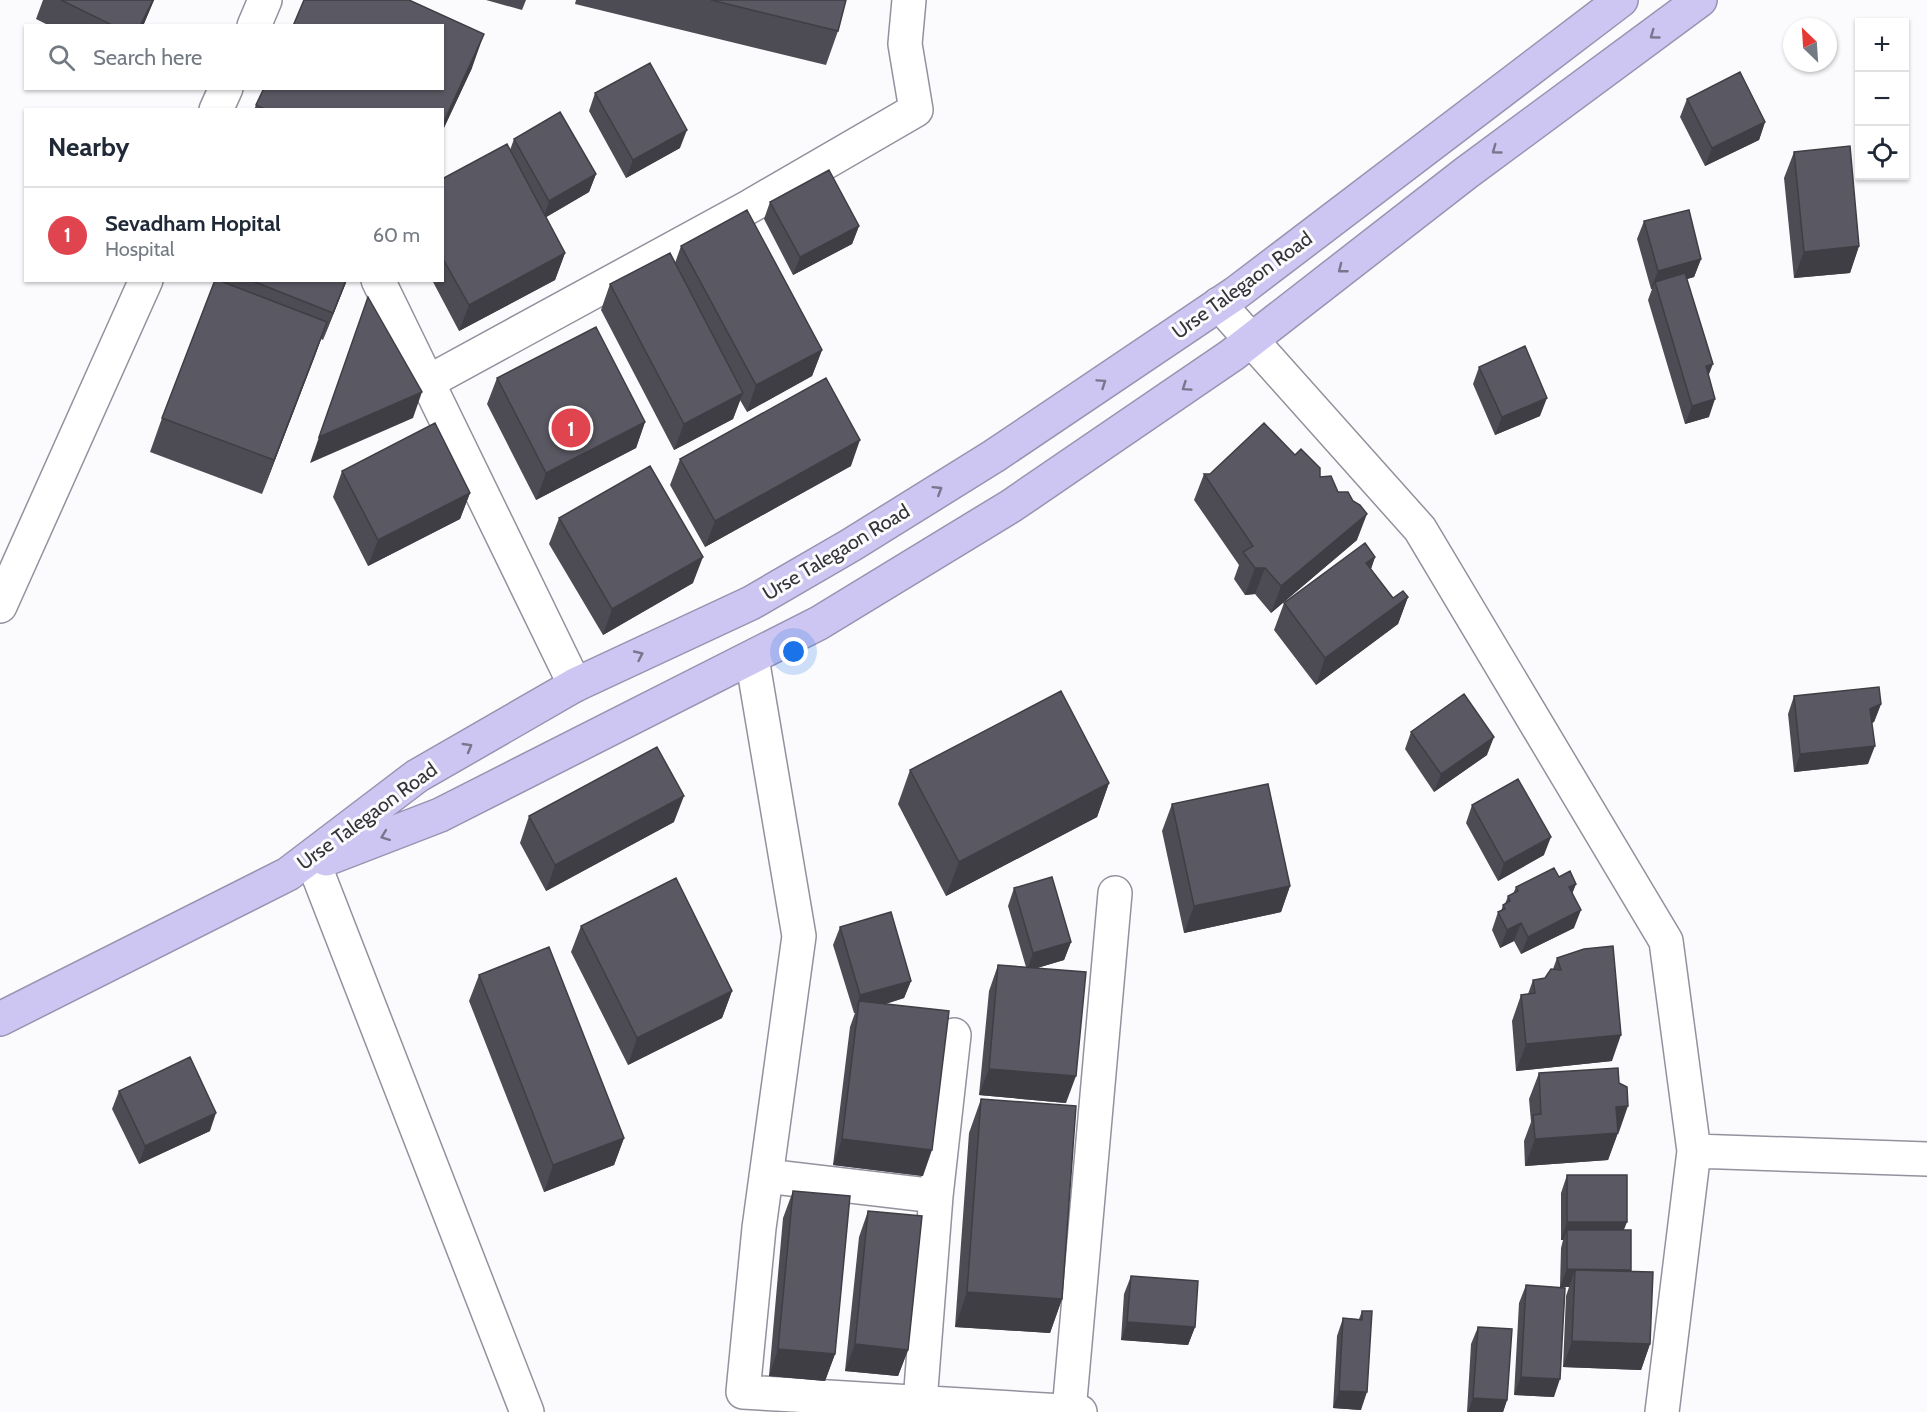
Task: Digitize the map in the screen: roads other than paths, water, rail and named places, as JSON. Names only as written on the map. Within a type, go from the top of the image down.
[{"type":"highway","name":"Urse Talegaon Road","points":[[0,1019],[301,869],[417,776],[574,686],[751,603],[851,545],[994,456],[1219,304],[1621,0]]},
{"type":"highway","points":[[301,869],[440,815],[819,624],[1011,506],[1252,340],[1466,173],[1700,0]]},
{"type":"street","points":[[255,24],[265,0]]},
{"type":"street","points":[[428,382],[737,213],[916,110],[905,44],[909,0]]},
{"type":"street","points":[[217,108],[225,90]]},
{"type":"street","points":[[0,606],[145,282]]},
{"type":"street","points":[[379,282],[574,686]]},
{"type":"street","points":[[1219,304],[1420,529],[1666,941],[1694,1151],[1662,1412]]},
{"type":"street","points":[[752,658],[799,936],[759,1228],[743,1392],[824,1404],[920,1402],[1074,1412],[1116,893]]},
{"type":"street","points":[[301,869],[527,1412]]},
{"type":"street","points":[[920,1402],[936,1196],[954,1035]]},
{"type":"street","points":[[1694,1151],[1927,1159]]},
{"type":"street","points":[[766,1176],[936,1196]]},
{"type":"place","name":"Sevadham Hopital","points":[[571,428]]}]
